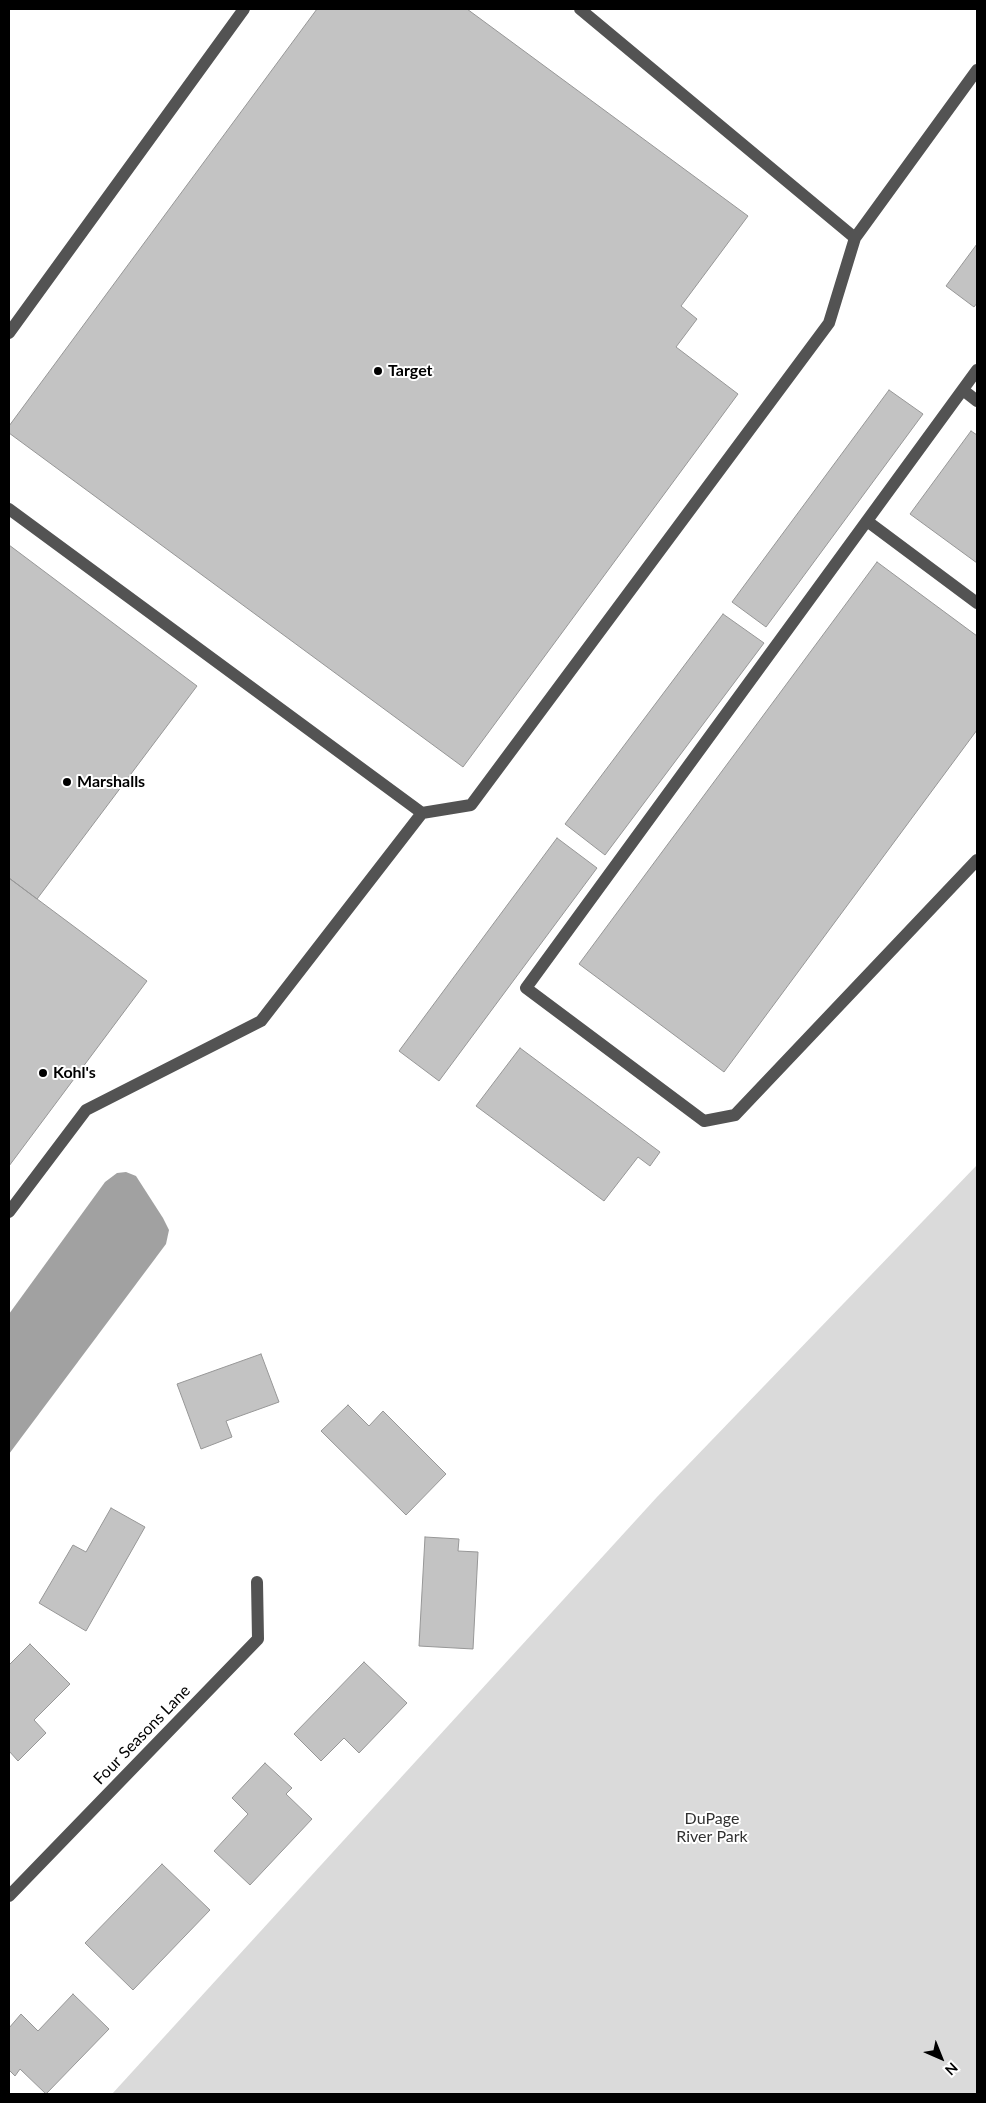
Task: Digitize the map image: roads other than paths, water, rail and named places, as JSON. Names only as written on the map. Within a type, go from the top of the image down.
[{"type":"street","points":[[9,333],[244,9]]},
{"type":"street","points":[[580,9],[855,238]]},
{"type":"street","points":[[9,1212],[86,1110],[261,1021],[422,813],[471,805],[829,323],[855,238],[977,70]]},
{"type":"street","points":[[977,370],[526,988],[704,1121],[735,1114],[977,860]]},
{"type":"street","points":[[963,390],[977,401]]},
{"type":"street","points":[[9,509],[422,813]]},
{"type":"street","points":[[867,521],[977,602]]},
{"type":"street","name":"Four Seasons Lane","points":[[9,1896],[258,1639],[257,1582]]},
{"type":"place","name":"Target","points":[[378,371]]},
{"type":"place","name":"Marshalls","points":[[67,782]]},
{"type":"place","name":"Kohl's","points":[[43,1073]]},
{"type":"park label","name":"DuPage River Park","points":[[712,1828]]}]
